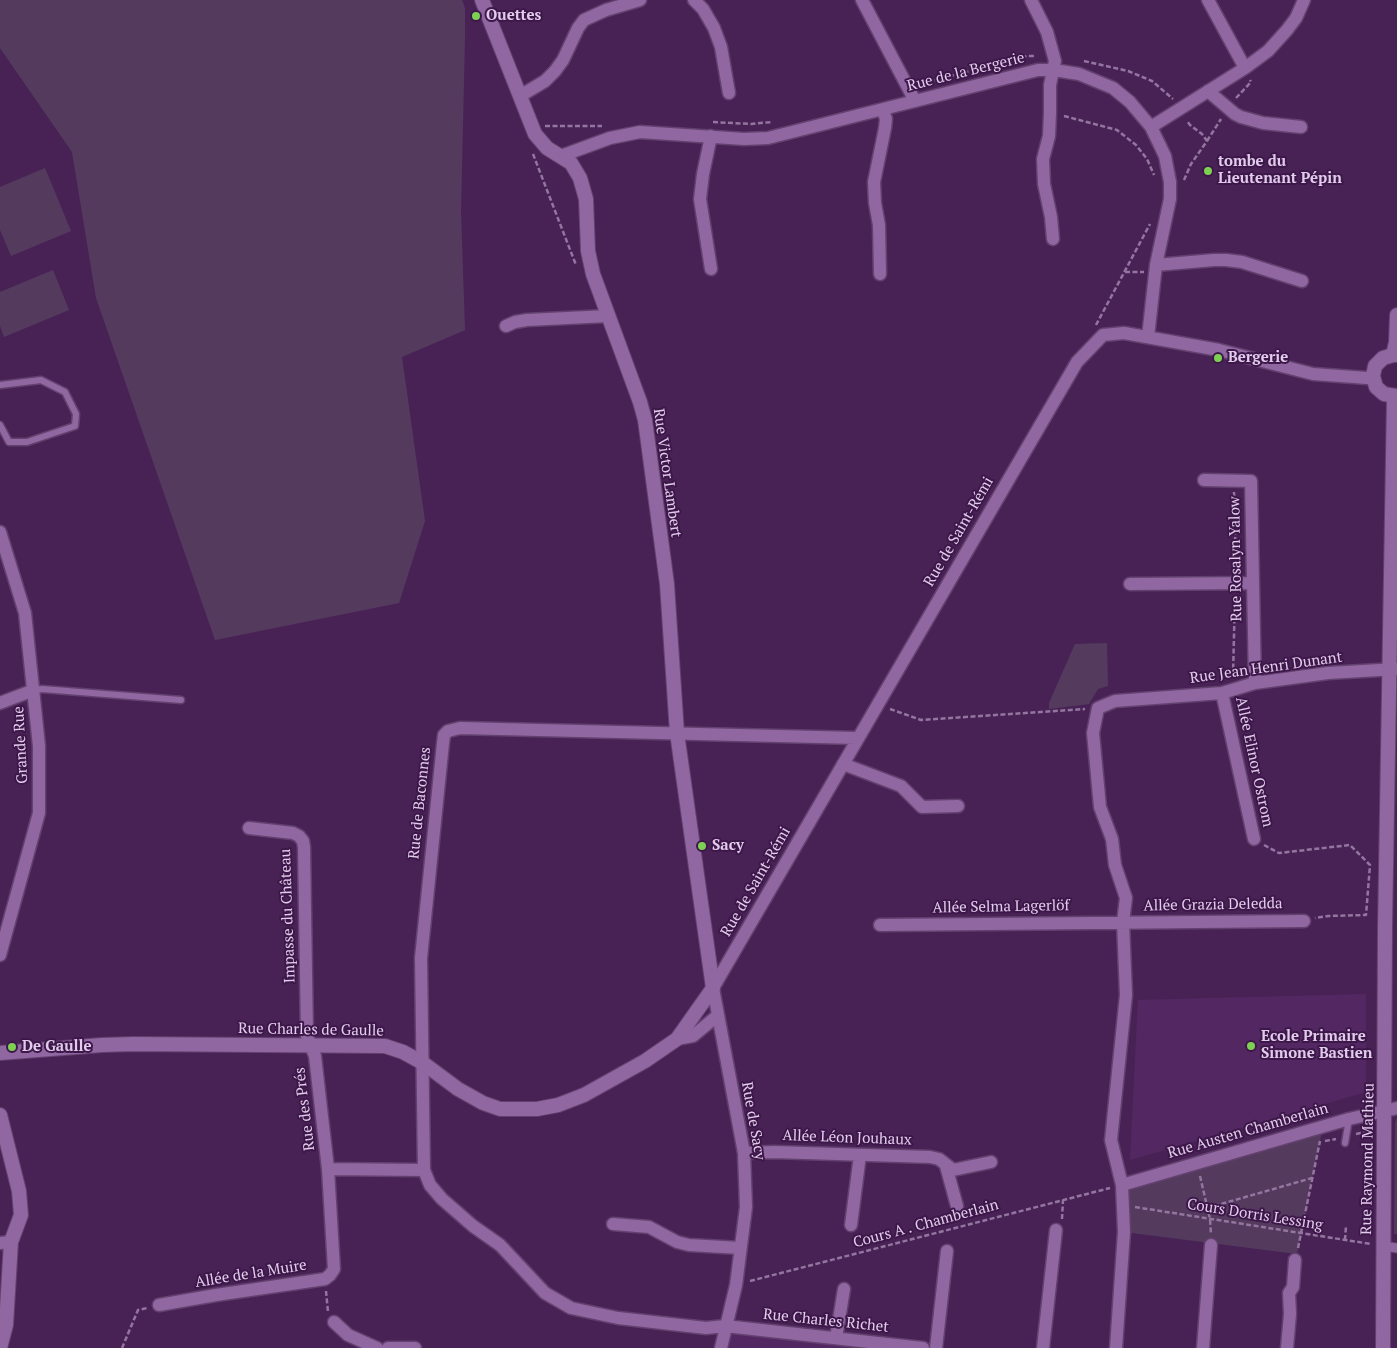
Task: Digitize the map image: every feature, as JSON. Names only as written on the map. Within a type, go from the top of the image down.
[{"type":"street","name":"Rue Victor Lambert","points":[[482,0],[540,141],[547,148],[571,163],[584,188],[590,264],[597,289],[645,420],[667,584],[677,733],[713,988]]},
{"type":"street","points":[[520,96],[545,81],[555,71],[563,60],[578,28],[584,20],[606,10],[640,0]]},
{"type":"street","points":[[694,0],[703,9],[714,28],[720,47],[729,93]]},
{"type":"street","points":[[862,0],[915,101]]},
{"type":"street","points":[[1031,0],[1047,32],[1054,63],[1050,85],[1049,136],[1043,160],[1053,239]]},
{"type":"street","points":[[1208,0],[1245,68]]},
{"type":"street","points":[[1151,127],[1245,68],[1277,42],[1296,18],[1304,0]]},
{"type":"street","name":"Rue de la Bergerie","points":[[561,156],[600,141],[624,134],[640,132],[744,139],[768,138],[1038,70],[1054,63],[1113,88],[1130,102],[1151,127],[1165,156],[1170,182],[1170,199],[1168,217],[1156,265],[1148,337]]},
{"type":"street","points":[[1208,91],[1241,117],[1263,123],[1301,127]]},
{"type":"street","points":[[880,274],[879,225],[874,182],[885,128],[886,119],[883,110]]},
{"type":"street","points":[[711,269],[700,199],[703,174],[712,136]]},
{"type":"street","points":[[1156,265],[1226,260],[1242,262],[1302,281]]},
{"type":"street","points":[[1396,397],[1384,394],[1376,387],[1373,376],[1375,366],[1383,358],[1395,355],[1397,315]]},
{"type":"street","points":[[506,326],[527,320],[608,316]]},
{"type":"street","name":"Rue de Saint-Rémi","points":[[713,988],[1076,362],[1103,335],[1124,332],[1219,350],[1312,374],[1367,378],[1373,376]]},
{"type":"street","name":"Rue Raymond Mathieu","points":[[1383,1348],[1383,1246],[1391,1110],[1386,880],[1393,669],[1396,397]]},
{"type":"street","name":"Rue Rosalyn Yalow","points":[[1204,480],[1251,481],[1255,683]]},
{"type":"street","name":"Grande Rue","points":[[0,532],[25,613],[39,746],[40,813],[0,955]]},
{"type":"street","points":[[1130,584],[1254,583]]},
{"type":"street","name":"Rue Jean Henri Dunant","points":[[1098,708],[1115,701],[1222,693],[1255,683],[1328,673],[1393,669]]},
{"type":"street","points":[[0,703],[34,690]]},
{"type":"street","name":"Allée Elinor Ostrom","points":[[1222,693],[1254,839]]},
{"type":"street","points":[[1098,708],[1093,733],[1100,807],[1112,839],[1115,865],[1126,898],[1123,922],[1126,995],[1111,1140],[1122,1185],[1124,1206],[1116,1348]]},
{"type":"street","name":"Rue de Baconnes","points":[[424,1170],[421,958],[444,735],[453,728],[460,728],[857,738]]},
{"type":"street","points":[[843,764],[900,786],[922,807],[958,806]]},
{"type":"street","name":"Impasse du Château","points":[[249,828],[294,833],[303,841],[307,1036],[310,1046]]},
{"type":"street","name":"Allée Grazia Deledda","points":[[1123,922],[1304,921]]},
{"type":"street","name":"Allée Selma Lagerlöf","points":[[880,925],[1123,922]]},
{"type":"street","name":"Rue de Sacy","points":[[713,988],[744,1153],[746,1207],[736,1285],[721,1348]]},
{"type":"street","name":"Rue Charles de Gaulle","points":[[0,1053],[110,1044],[385,1046],[404,1052],[423,1063],[458,1089],[483,1103],[500,1109],[537,1109],[558,1105],[584,1095],[645,1061],[677,1039],[713,988]]},
{"type":"street","name":"Rue Charles de Gaulle","points":[[677,1039],[693,1036],[717,1016]]},
{"type":"street","name":"Rue des Prés","points":[[310,1046],[314,1056],[328,1169]]},
{"type":"street","name":"Rue Austen Chamberlain","points":[[1122,1185],[1348,1119],[1391,1110]]},
{"type":"street","points":[[0,1115],[19,1191],[21,1215],[5,1243],[6,1325],[0,1348]]},
{"type":"street","name":"Allée Léon Jouhaux","points":[[744,1153],[774,1152],[930,1157],[939,1160],[953,1170],[991,1162]]},
{"type":"street","points":[[851,1225],[860,1155]]},
{"type":"street","points":[[946,1166],[957,1206]]},
{"type":"street","points":[[328,1169],[424,1170]]},
{"type":"street","name":"Allée de la Muire","points":[[159,1305],[325,1279],[330,1275],[334,1268],[328,1169]]},
{"type":"street","name":"Rue Charles Richet","points":[[424,1170],[430,1186],[442,1199],[473,1226],[500,1245],[545,1293],[571,1308],[618,1318],[696,1327],[725,1326],[923,1348]]},
{"type":"street","points":[[614,1224],[649,1227],[677,1242],[740,1248]]},
{"type":"street","points":[[1043,1348],[1056,1230]]},
{"type":"street","points":[[1203,1348],[1211,1245]]},
{"type":"street","points":[[1383,1246],[1397,1248]]},
{"type":"street","points":[[936,1348],[947,1252]]},
{"type":"street","points":[[1287,1348],[1290,1314],[1289,1293],[1293,1287],[1296,1260]]},
{"type":"street","points":[[836,1338],[844,1288]]},
{"type":"street","points":[[334,1322],[348,1335],[377,1348]]},
{"type":"street","points":[[388,1348],[415,1348]]},
{"type":"lane","points":[[0,385],[41,380],[65,392],[76,414],[75,426],[27,442],[9,442],[0,425]]},
{"type":"lane","points":[[34,690],[42,689],[180,700]]},
{"type":"lane","points":[[1346,1143],[1348,1119]]},
{"type":"path","points":[[908,87],[1027,56],[1054,63]]},
{"type":"path","points":[[1083,60],[1128,71],[1152,81],[1172,98],[1190,125],[1202,134],[1207,141],[1191,164],[1182,184]]},
{"type":"path","points":[[1050,113],[1117,130],[1136,145],[1147,159],[1155,177]]},
{"type":"path","points":[[708,122],[751,124],[777,122]]},
{"type":"path","points":[[541,126],[578,127],[605,125]]},
{"type":"path","points":[[533,153],[576,266]]},
{"type":"path","points":[[1094,331],[1153,218]]},
{"type":"path","points":[[877,705],[922,720],[1098,708]]},
{"type":"path","points":[[1254,839],[1279,853],[1350,845],[1370,865],[1366,915],[1328,916],[1304,921]]},
{"type":"path","points":[[1296,1260],[1323,1126]]},
{"type":"path","points":[[1197,1163],[1210,1219],[1211,1245]]},
{"type":"path","points":[[1207,1208],[1312,1178]]},
{"type":"path","name":"Cours A . Chamberlain","points":[[736,1285],[1122,1185]]},
{"type":"path","points":[[1056,1230],[1061,1224],[1063,1200]]},
{"type":"path","name":"Cours Dorris Lessing","points":[[1124,1206],[1383,1246]]},
{"type":"path","points":[[1346,1226],[1346,1240]]},
{"type":"path","points":[[325,1279],[328,1316],[334,1322]]},
{"type":"path","points":[[122,1348],[138,1310],[159,1305]]},
{"type":"shaded area","points":[[0,0],[462,0],[465,8],[465,36],[461,212],[465,330],[402,357],[425,521],[399,603],[215,640],[96,298],[72,152],[0,48]]},
{"type":"shaded area","points":[[45,168],[71,231],[11,256],[0,230],[0,187]]},
{"type":"shaded area","points":[[53,270],[69,310],[4,337],[0,326],[0,292]]},
{"type":"shaded area","points":[[1107,643],[1108,686],[1098,689],[1089,704],[1049,709],[1049,703],[1075,644]]},
{"type":"shaded area","name":"Ecole Primaire Simone Bastien","points":[[1366,994],[1366,1092],[1130,1160],[1138,1000]]},
{"type":"shaded area","points":[[1397,1117],[1397,1234],[1394,1234],[1395,1123]]},
{"type":"shaded area","points":[[1323,1126],[1297,1254],[1124,1232],[1122,1185]]},
{"type":"shaded area","points":[[725,1326],[923,1348],[720,1348]]},
{"type":"place","name":"Ouettes","points":[[476,16]]},
{"type":"place","name":"tombe du Lieutenant Pépin","points":[[1208,171]]},
{"type":"place","name":"Bergerie","points":[[1218,358]]},
{"type":"place","name":"Sacy","points":[[702,846]]},
{"type":"place","name":"Ecole Primaire Simone Bastien","points":[[1251,1046]]},
{"type":"place","name":"De Gaulle","points":[[12,1047]]}]
